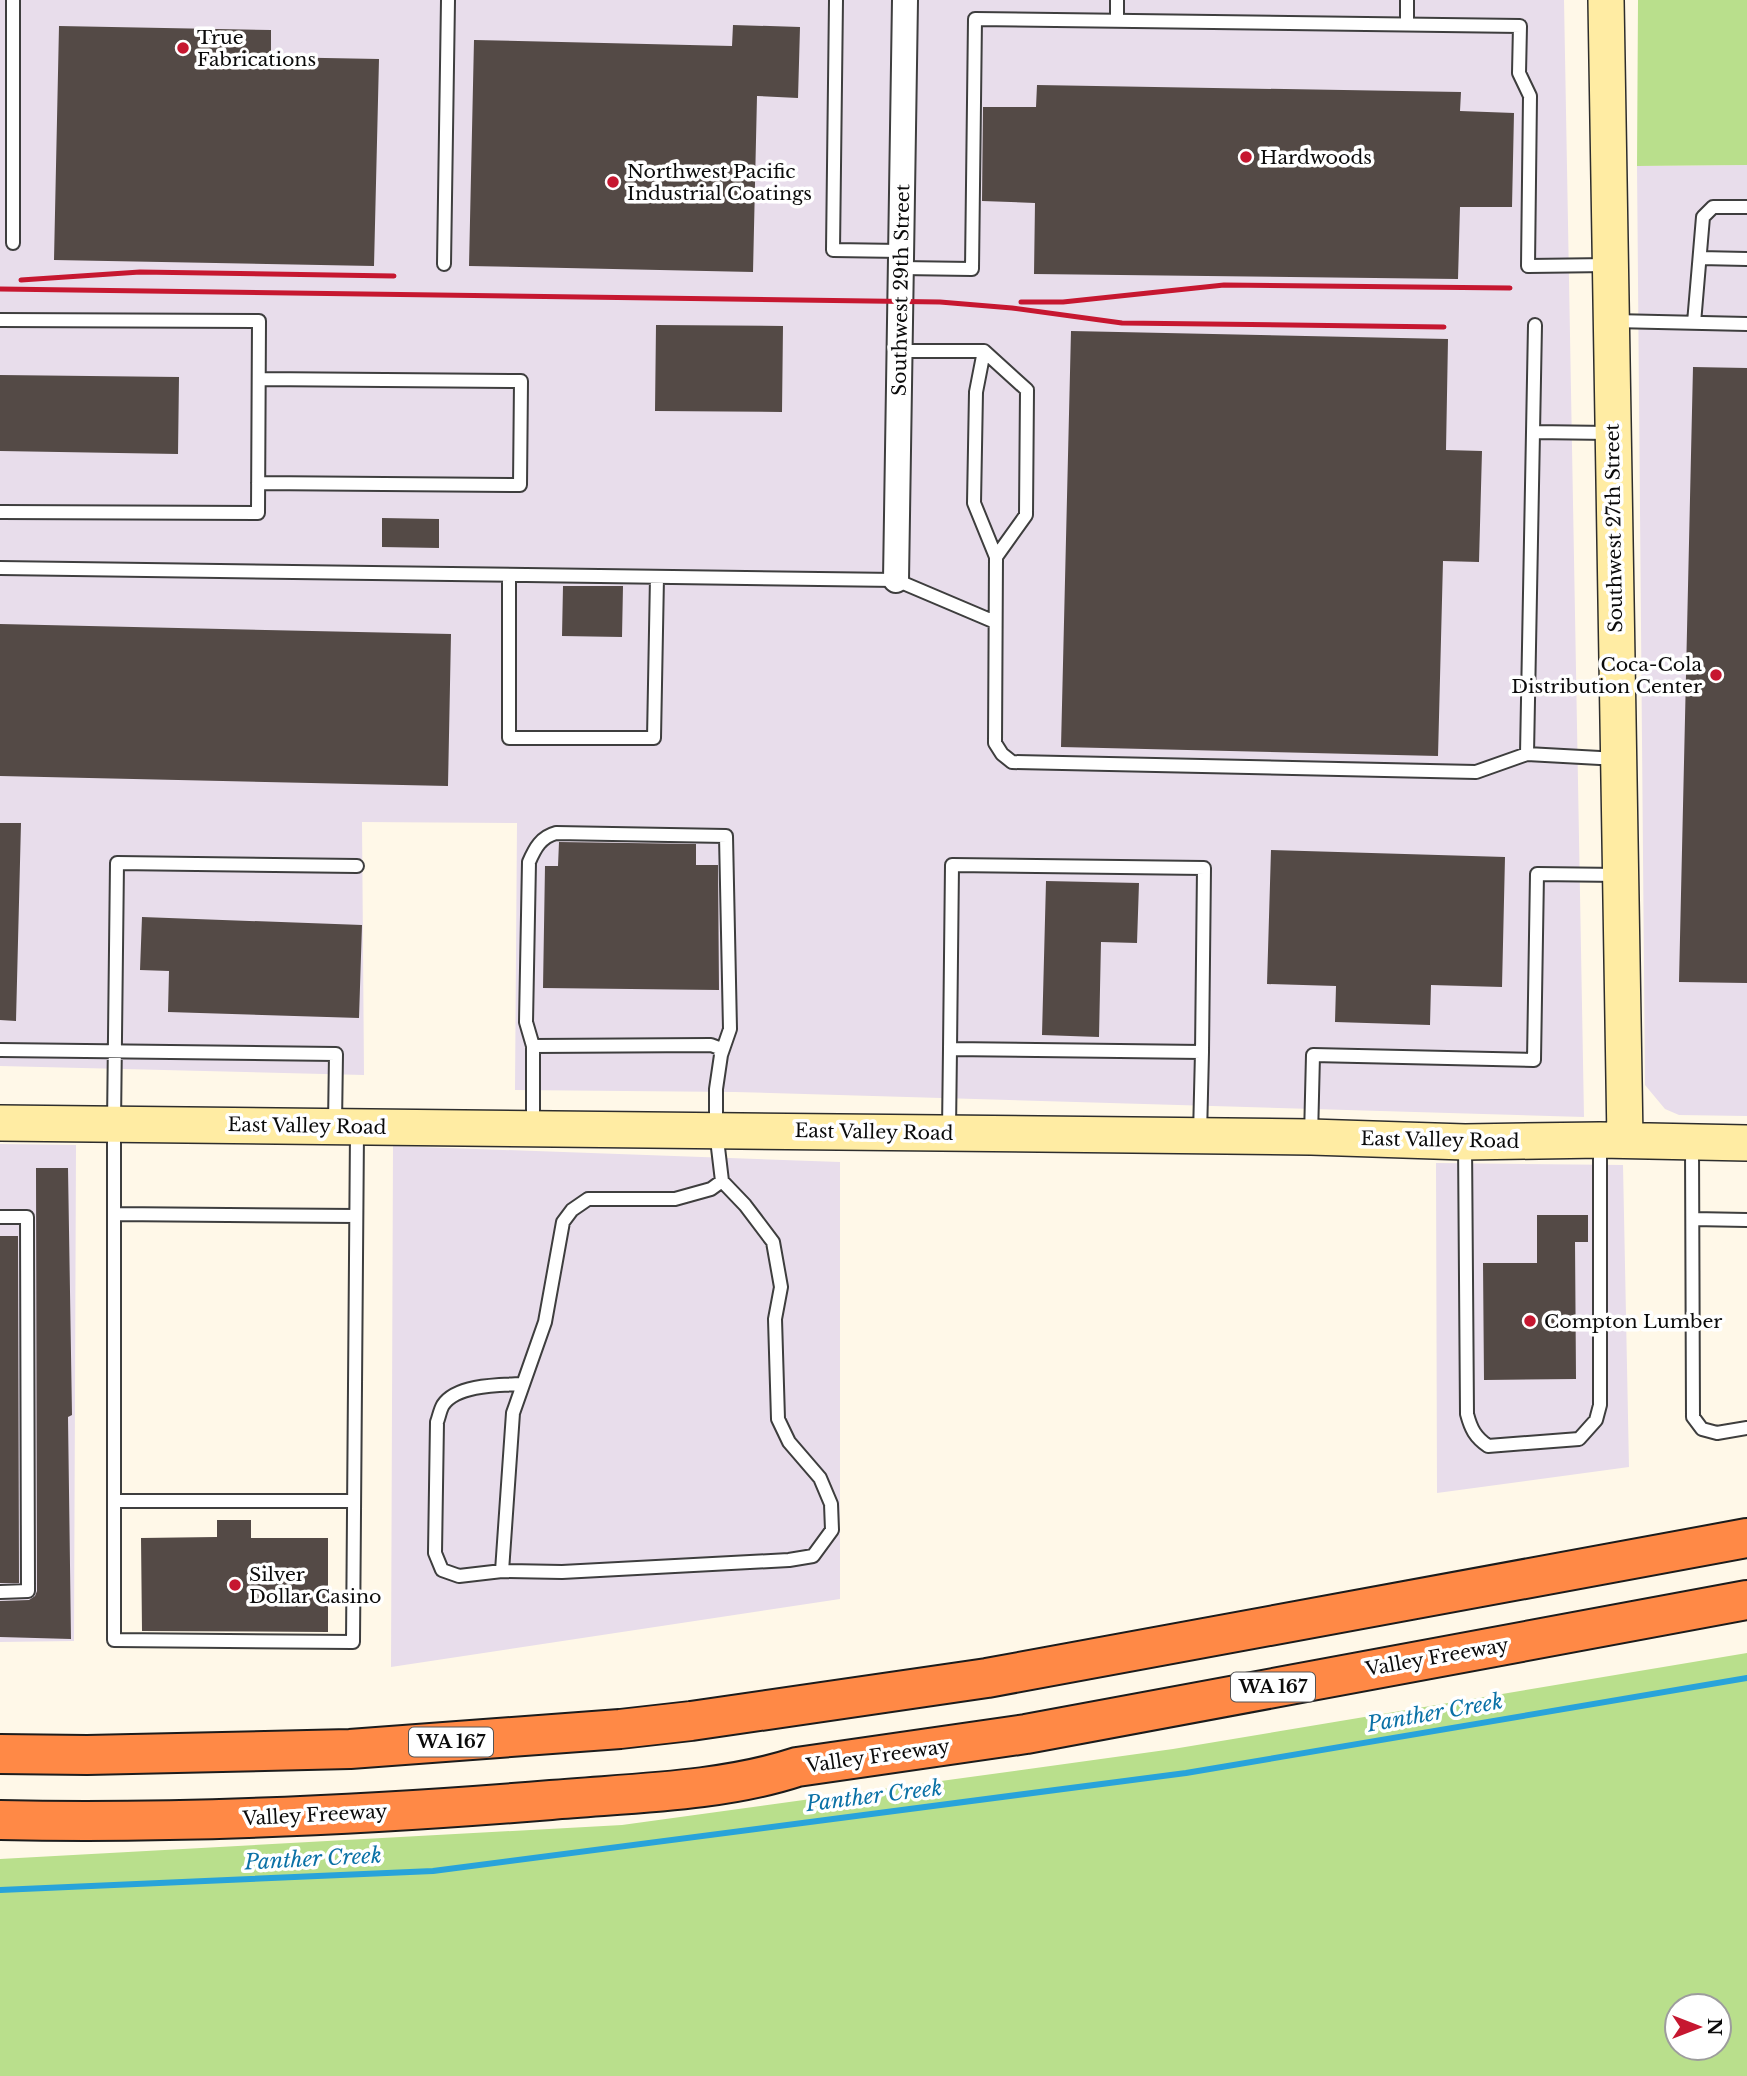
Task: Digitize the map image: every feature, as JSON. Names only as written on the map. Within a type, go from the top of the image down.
[{"type":"highway","name":"WA 167","points":[[0,1754],[100,1755],[350,1749],[691,1721],[986,1678],[1747,1538]]},
{"type":"highway","name":"Valley Freeway","points":[[0,1820],[237,1819],[439,1809],[762,1779],[797,1767],[1026,1734],[1747,1601]]},
{"type":"highway","points":[[0,1804],[274,1801],[475,1791],[750,1763],[797,1767]]},
{"type":"street","name":"Southwest 29th Street","points":[[896,580],[905,0]]},
{"type":"street","name":"Southwest 27th Street","points":[[1606,0],[1620,875],[1612,1140]]},
{"type":"street","name":"East Valley Road","points":[[0,1123],[1311,1137],[1465,1142],[1612,1140],[1747,1143]]},
{"type":"lane","points":[[13,0],[13,243]]},
{"type":"lane","points":[[444,264],[448,0]]},
{"type":"lane","points":[[836,0],[833,250],[972,269],[975,19],[1520,26],[1519,73],[1531,96],[1528,266],[1610,265]]},
{"type":"lane","points":[[1117,0],[1117,21]]},
{"type":"lane","points":[[1407,0],[1407,24]]},
{"type":"lane","points":[[1695,323],[1703,217],[1713,206],[1747,207]]},
{"type":"lane","points":[[1700,258],[1747,259]]},
{"type":"lane","points":[[0,320],[259,321],[258,513],[0,512]]},
{"type":"lane","points":[[1611,321],[1747,324]]},
{"type":"lane","points":[[1527,754],[1535,325]]},
{"type":"lane","points":[[900,351],[984,351],[1027,390],[1026,515],[996,557]]},
{"type":"lane","points":[[984,351],[976,392],[974,503],[996,557],[995,743],[1002,754],[1012,762],[1476,772],[1527,754],[1618,759]]},
{"type":"lane","points":[[258,483],[520,485],[521,381],[259,379]]},
{"type":"lane","points":[[1533,432],[1613,433]]},
{"type":"lane","points":[[0,568],[896,580],[995,622]]},
{"type":"lane","points":[[509,575],[509,738],[654,738],[657,577]]},
{"type":"lane","points":[[523,1384],[483,1386],[455,1394],[443,1405],[437,1422],[435,1553],[442,1570],[459,1576],[502,1571],[562,1572],[789,1560],[813,1556],[832,1530],[831,1504],[820,1478],[789,1442],[778,1419],[775,1319],[781,1287],[773,1242],[745,1205],[722,1181],[716,1131],[716,1089],[720,1055],[730,1029],[726,836],[556,833],[547,836],[539,844],[529,862],[526,1022],[533,1046],[533,1129]]},
{"type":"lane","points":[[0,1050],[115,1051],[336,1054],[356,1216],[353,1642],[114,1640],[114,1124],[115,1051],[117,863],[357,866]]},
{"type":"lane","points":[[948,1133],[952,865],[1203,868],[1200,1136]]},
{"type":"lane","points":[[1311,1137],[1313,1055],[1534,1060],[1537,874],[1620,875]]},
{"type":"lane","points":[[533,1046],[711,1045],[719,1048],[720,1055]]},
{"type":"lane","points":[[950,1049],[1202,1052]]},
{"type":"lane","points":[[1465,1142],[1467,1414],[1471,1429],[1478,1439],[1488,1446],[1579,1439],[1596,1420],[1600,1405],[1612,1140]]},
{"type":"lane","points":[[1692,1142],[1693,1417],[1702,1430],[1717,1433],[1747,1428]]},
{"type":"lane","points":[[502,1571],[513,1413],[545,1322],[563,1222],[572,1210],[588,1199],[675,1199],[711,1189],[722,1181]]},
{"type":"lane","points":[[114,1214],[356,1216]]},
{"type":"lane","points":[[0,1217],[27,1217],[28,1591],[0,1592]]},
{"type":"lane","points":[[1693,1219],[1747,1220]]},
{"type":"lane","points":[[114,1502],[354,1501]]},
{"type":"shaded area","points":[[0,0],[1564,0],[1584,1117],[735,1092],[515,1090],[517,823],[362,822],[364,1075],[0,1066]]},
{"type":"shaded area","points":[[1747,165],[1747,1116],[1679,1115],[1665,1109],[1645,1085],[1637,166]]},
{"type":"shaded area","points":[[0,1144],[76,1145],[74,1641],[0,1642]]},
{"type":"shaded area","points":[[393,1146],[840,1162],[840,1599],[391,1667]]},
{"type":"shaded area","points":[[1436,1163],[1623,1165],[1629,1467],[1437,1493]]},
{"type":"green space","points":[[1638,0],[1747,0],[1747,165],[1637,166]]},
{"type":"green space","points":[[1747,1653],[1747,2076],[0,2076],[0,1859],[622,1825],[1173,1749]]},
{"type":"building","name":"Northwest Pacific Industrial Coatings","points":[[733,25],[800,27],[798,98],[757,96],[753,272],[469,266],[474,40],[732,46]]},
{"type":"building","points":[[59,26],[271,30],[271,57],[379,59],[374,266],[54,260]]},
{"type":"building","name":"Hardwoods","points":[[1037,85],[1461,92],[1460,111],[1514,113],[1512,207],[1460,207],[1458,279],[1034,274],[1035,203],[982,201],[983,107],[1036,107]]},
{"type":"building","points":[[656,325],[783,326],[782,412],[655,411]]},
{"type":"building","points":[[1071,331],[1448,339],[1446,450],[1482,451],[1479,562],[1443,561],[1438,756],[1061,747]]},
{"type":"building","name":"Coca-Cola Distribution Center","points":[[1693,367],[1747,368],[1747,983],[1679,982]]},
{"type":"building","points":[[0,375],[179,377],[178,454],[0,451]]},
{"type":"building","points":[[382,518],[439,519],[439,548],[382,547]]},
{"type":"building","points":[[563,586],[623,586],[622,637],[562,636]]},
{"type":"building","points":[[0,624],[451,634],[448,786],[0,776]]},
{"type":"building","points":[[0,823],[21,823],[16,1021],[0,1020]]},
{"type":"building","points":[[559,842],[696,844],[696,865],[718,865],[719,990],[543,988],[545,866],[558,866]]},
{"type":"building","points":[[1271,850],[1505,857],[1502,987],[1431,985],[1430,1025],[1335,1022],[1336,986],[1267,984]]},
{"type":"building","points":[[1046,881],[1139,883],[1137,943],[1101,942],[1099,1037],[1042,1035]]},
{"type":"building","points":[[142,917],[362,925],[359,1018],[168,1012],[169,971],[140,970]]},
{"type":"building","points":[[36,1168],[68,1168],[72,1415],[68,1417],[71,1639],[0,1637],[0,1601],[29,1600],[37,1591]]},
{"type":"building","name":"Compton Lumber","points":[[1537,1215],[1588,1215],[1588,1242],[1575,1242],[1576,1379],[1484,1380],[1483,1263],[1537,1263]]},
{"type":"building","points":[[0,1236],[18,1236],[19,1583],[0,1583]]},
{"type":"building","name":"Silver Dollar Casino","points":[[217,1520],[251,1520],[251,1538],[328,1538],[328,1632],[142,1631],[141,1538],[217,1537]]},
{"type":"waterway","name":"Panther Creek","points":[[0,1890],[433,1871],[1186,1773],[1747,1678]]},
{"type":"railway","points":[[21,280],[140,272],[394,276]]},
{"type":"railway","points":[[1021,302],[1063,302],[1224,285],[1510,288]]},
{"type":"railway","points":[[0,289],[940,302],[1012,308],[1122,323],[1444,327]]},
{"type":"place","name":"True Fabrications","points":[[183,48]]},
{"type":"place","name":"Hardwoods","points":[[1246,157]]},
{"type":"place","name":"Northwest Pacific Industrial Coatings","points":[[613,182]]},
{"type":"place","name":"Coca-Cola Distribution Center","points":[[1716,675]]},
{"type":"place","name":"Compton Lumber","points":[[1530,1321]]},
{"type":"place","name":"Silver Dollar Casino","points":[[235,1585]]}]
